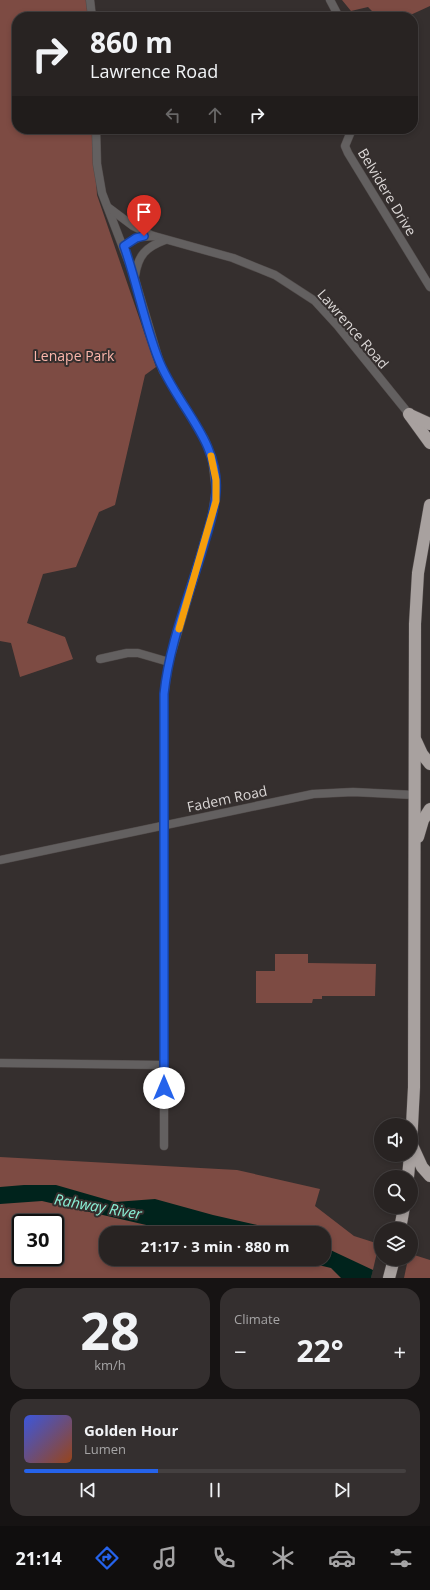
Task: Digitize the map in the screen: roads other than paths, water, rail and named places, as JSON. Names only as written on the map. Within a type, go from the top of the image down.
[{"type":"highway","points":[[409,414],[430,424]]},
{"type":"highway","points":[[409,414],[430,443]]},
{"type":"highway","points":[[412,1118],[414,1087],[414,736],[416,601],[422,546],[430,505]]},
{"type":"highway","points":[[414,736],[422,754],[430,764]]},
{"type":"highway","points":[[414,849],[423,820],[430,809]]},
{"type":"highway","points":[[418,1159],[422,1167],[430,1176]]},
{"type":"highway","points":[[389,1278],[392,1266]]},
{"type":"street","points":[[90,0],[91,12]]},
{"type":"street","points":[[330,0],[336,12]]},
{"type":"street","points":[[96,134],[97,164],[102,193],[124,246],[158,357],[163,371],[206,443],[212,458],[216,480],[216,501],[169,662],[164,694],[164,1146]]},
{"type":"street","name":"Belvidere Drive","points":[[350,134],[345,146],[348,153],[430,287]]},
{"type":"street","name":"Lawrence Road","points":[[108,206],[132,226],[165,240],[233,258],[268,272],[315,301],[409,414]]},
{"type":"street","points":[[124,246],[140,237],[154,236]]},
{"type":"street","points":[[134,276],[142,253],[153,244],[165,240]]},
{"type":"street","points":[[100,659],[128,653],[138,653],[169,662]]},
{"type":"street","name":"Fadem Road","points":[[0,860],[313,794],[354,792],[414,795]]},
{"type":"street","points":[[0,1063],[164,1065]]},
{"type":"water","name":"Rahway River","points":[[56,1185],[115,1202],[155,1199],[213,1215],[261,1226],[151,1226],[42,1201],[0,1204],[0,1187]]},
{"type":"water","points":[[331,1250],[373,1270],[371,1278],[341,1278],[331,1268],[323,1266],[331,1266]]},
{"type":"park label","name":"Lenape Park","points":[[74,356]]}]
